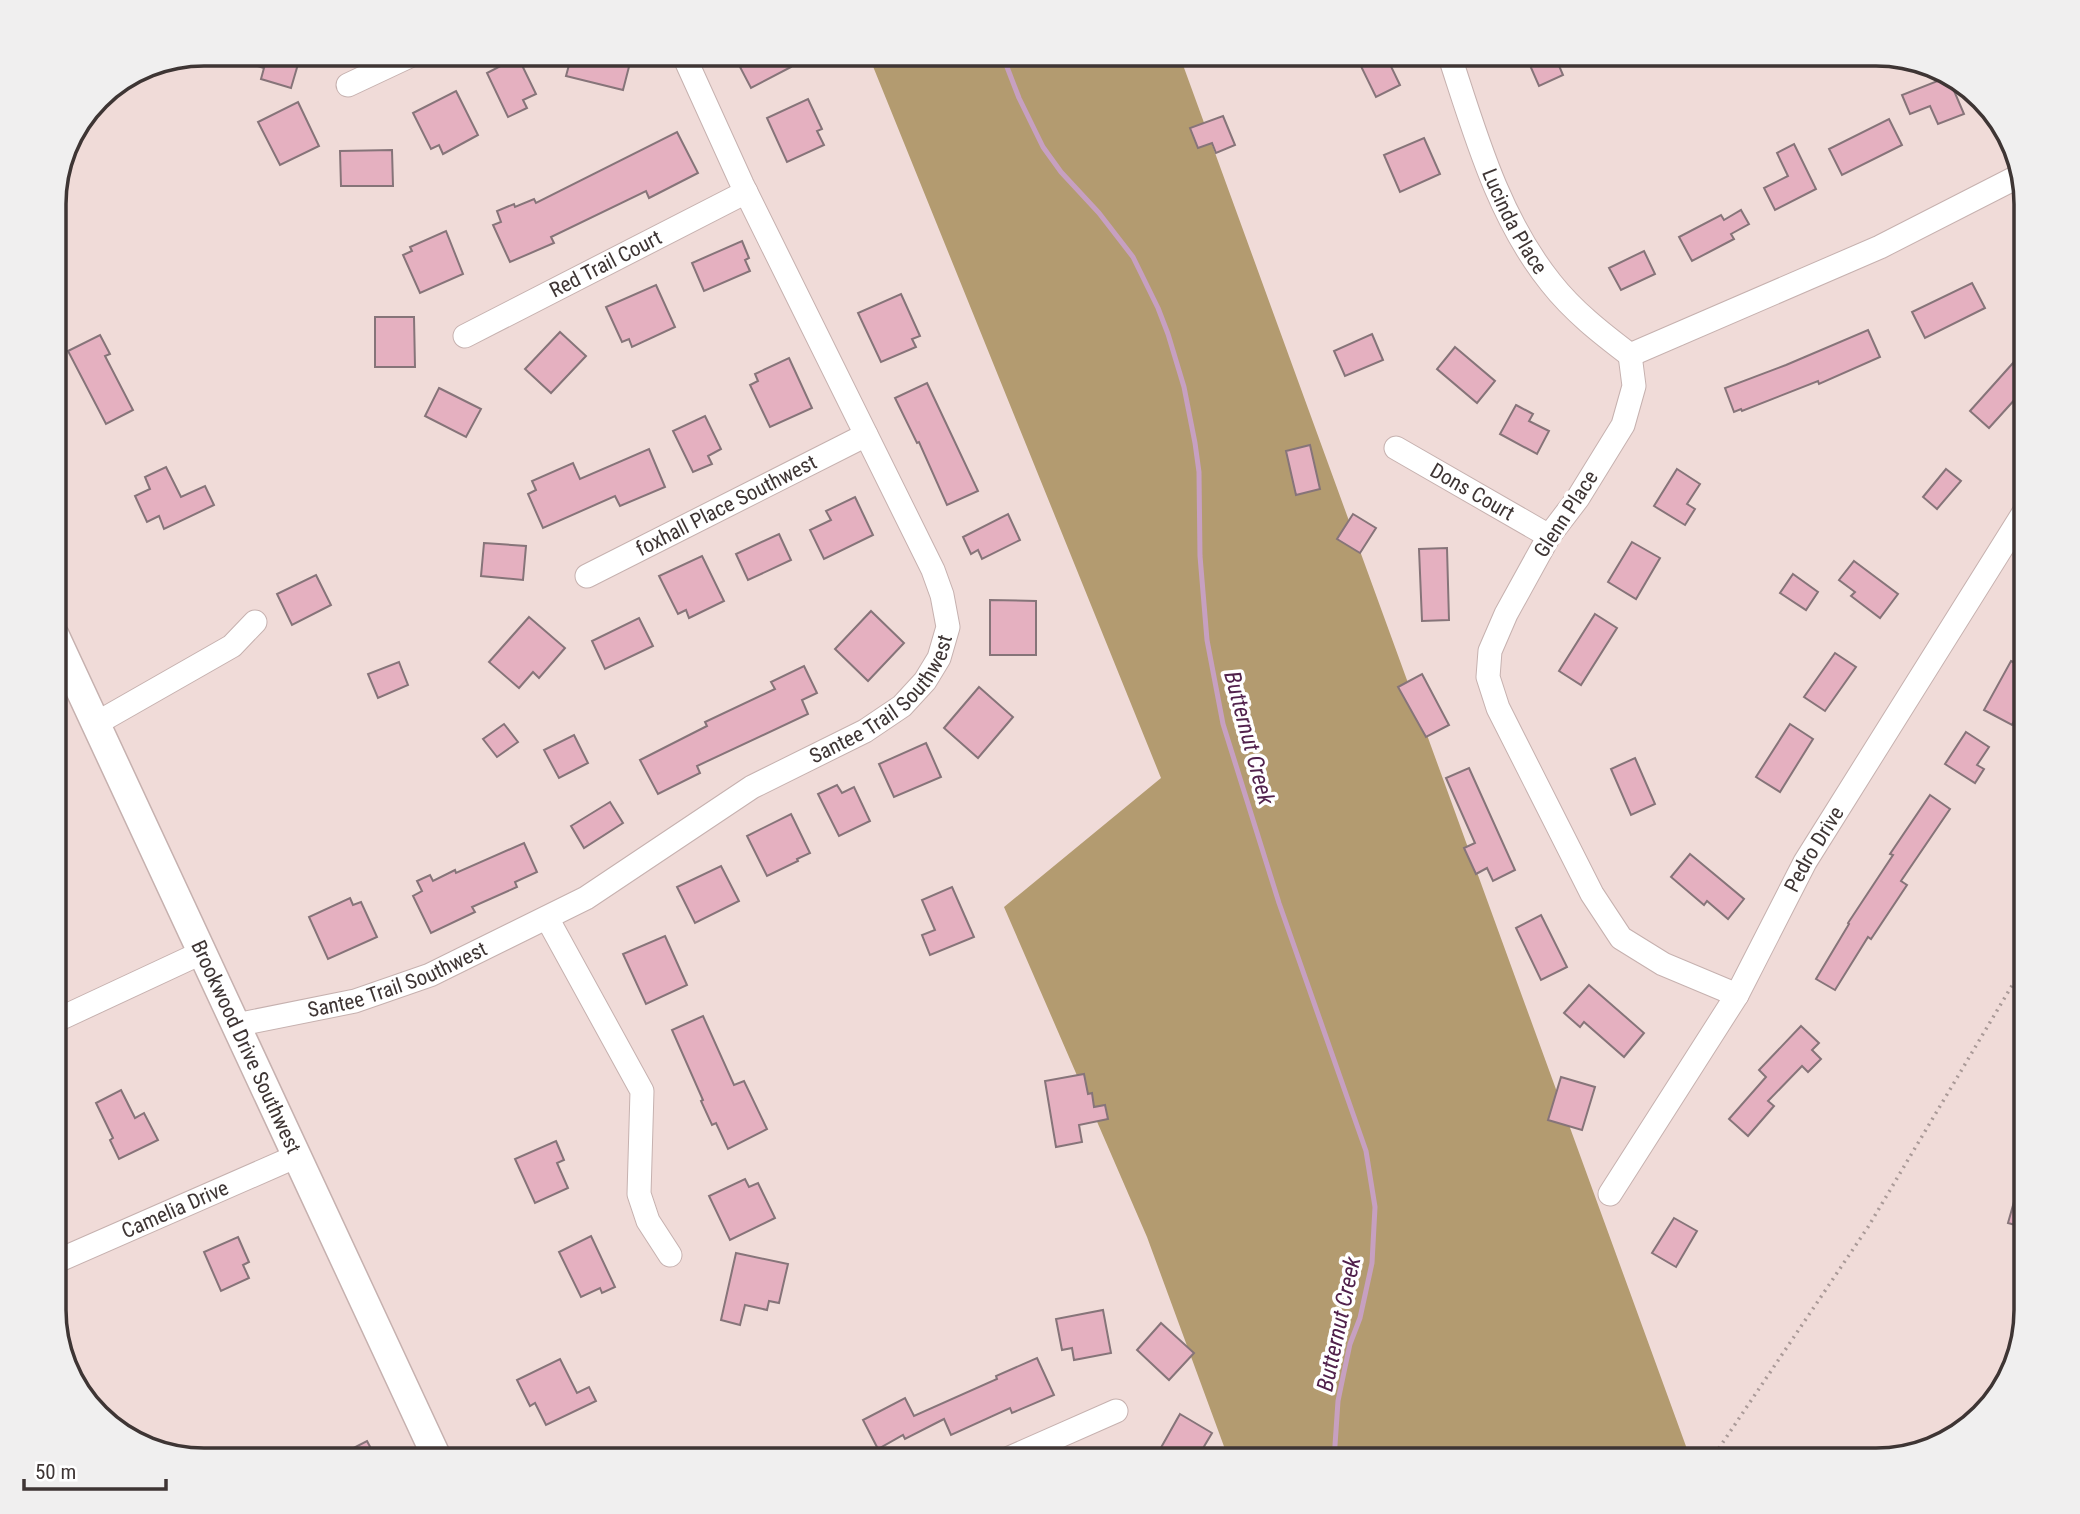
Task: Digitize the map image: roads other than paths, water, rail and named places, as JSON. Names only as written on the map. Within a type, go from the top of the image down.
[{"type":"street","name":"Lucinda Place","points":[[1453,66],[1467,111],[1510,220],[1550,283],[1592,326],[1630,355]]},
{"type":"street","points":[[348,85],[387,67]]},
{"type":"street","name":"Santee Trail Southwest","points":[[236,1025],[355,1002],[430,975],[586,898],[752,787],[865,731],[902,706],[925,681],[939,658],[948,627],[942,595],[933,570],[746,192],[688,67]]},
{"type":"street","points":[[1630,355],[1880,247],[2011,180]]},
{"type":"street","name":"Red Trail Court","points":[[465,336],[746,192]]},
{"type":"street","name":"Glenn Place","points":[[1630,355],[1634,386],[1623,425],[1578,498],[1549,536],[1506,614],[1490,651],[1488,677],[1498,708],[1592,894],[1621,938],[1663,964],[1737,995]]},
{"type":"street","name":"foxhall Place Southwest","points":[[587,576],[866,435]]},
{"type":"street","name":"Dons Court","points":[[1396,448],[1549,536]]},
{"type":"street","name":"Pedro Drive","points":[[1609,1194],[1737,995],[1805,862],[2013,530]]},
{"type":"street","points":[[97,723],[232,646],[255,622]]},
{"type":"street","name":"Brookwood Drive Southwest","points":[[67,660],[432,1448]]},
{"type":"street","points":[[547,918],[642,1091],[639,1194],[648,1221],[670,1255]]},
{"type":"street","points":[[67,1015],[203,952]]},
{"type":"street","name":"Camelia Drive","points":[[67,1257],[297,1156]]},
{"type":"street","points":[[1032,1448],[1116,1411]]},
{"type":"waterway","name":"Butternut Creek","points":[[1007,67],[1043,147],[1133,257],[1168,334],[1184,387],[1195,443],[1199,472],[1200,556],[1207,640],[1223,724],[1279,903],[1366,1151],[1375,1207],[1372,1263],[1338,1401],[1335,1448]]}]
